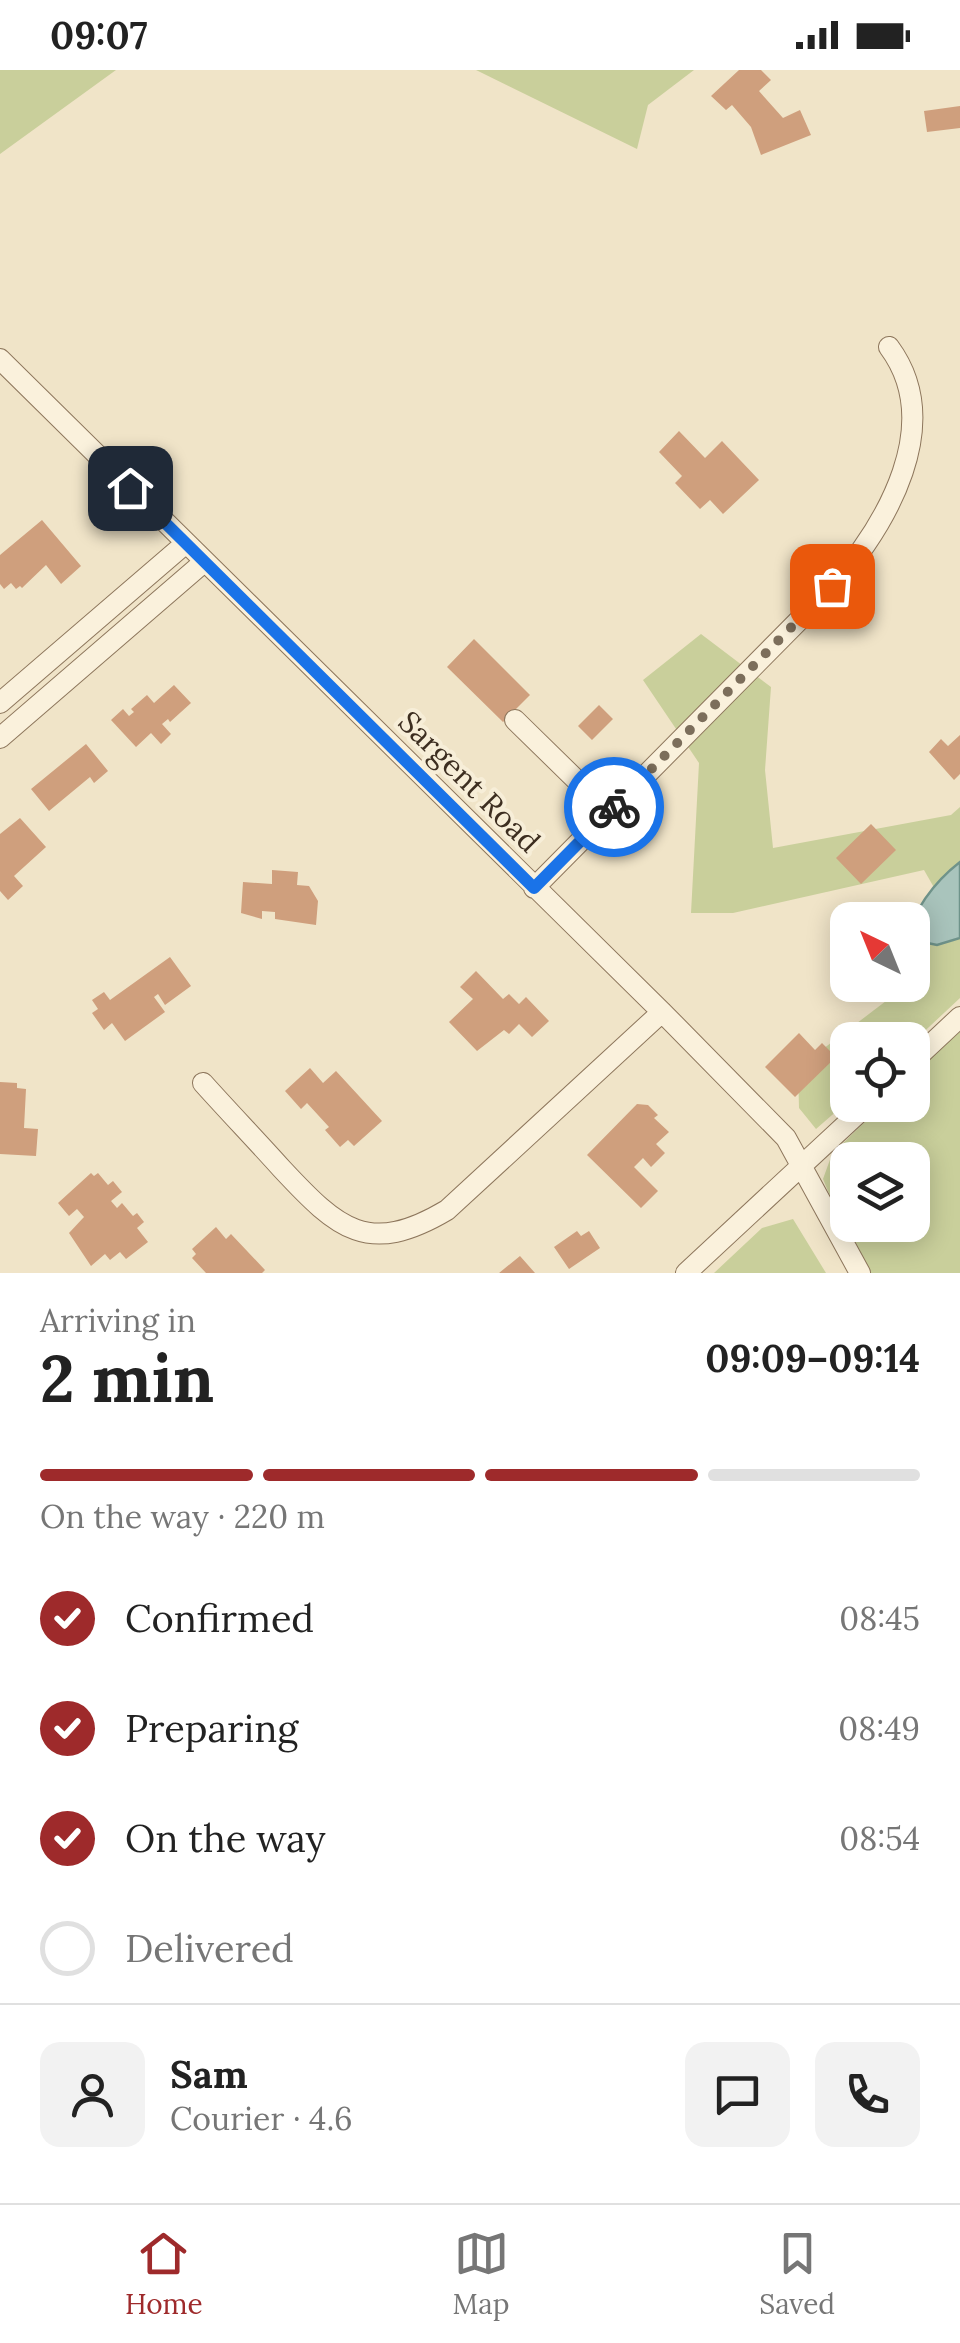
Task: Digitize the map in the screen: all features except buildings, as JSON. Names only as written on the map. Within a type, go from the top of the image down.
[{"type":"street","points":[[534,888],[832,586],[872,536],[898,483],[914,426],[911,389],[889,347]]},
{"type":"street","name":"Sargent Road","points":[[0,359],[786,1138],[860,1273]]},
{"type":"street","points":[[0,703],[186,544]]},
{"type":"street","points":[[0,738],[204,562]]},
{"type":"street","points":[[54,656],[72,675]]},
{"type":"street","points":[[515,720],[609,812]]},
{"type":"street","points":[[202,1084],[329,1216],[370,1233],[398,1232],[428,1222],[446,1210],[662,1012]]},
{"type":"street","points":[[930,1045],[960,1016]]},
{"type":"street","points":[[686,1273],[849,1122]]},
{"type":"green space","points":[[0,70],[116,70],[0,154]]},
{"type":"green space","points":[[476,70],[694,70],[648,105],[637,149]]},
{"type":"green space","points":[[701,634],[771,687],[765,770],[773,848],[951,815],[960,807],[960,998],[930,1026],[930,1022],[858,1022],[885,1002],[930,1002],[930,940],[944,905],[924,870],[733,913],[691,913],[699,763],[643,680]]},
{"type":"green space","points":[[960,1029],[960,1273],[871,1273],[853,1242],[930,1242],[930,1142],[844,1142],[865,1122],[930,1122],[930,1058]]},
{"type":"green space","points":[[830,1044],[830,1117],[816,1129],[799,1108],[798,1068]]},
{"type":"green space","points":[[830,1160],[830,1196],[823,1179]]},
{"type":"green space","points":[[793,1219],[826,1273],[714,1273],[762,1228]]},
{"type":"water","points":[[960,862],[960,938],[937,945],[930,944],[930,902],[924,902]]},
{"type":"way so far","points":[[614,807],[832,586]]},
{"type":"route","points":[[130,488],[534,888],[614,807]]}]
